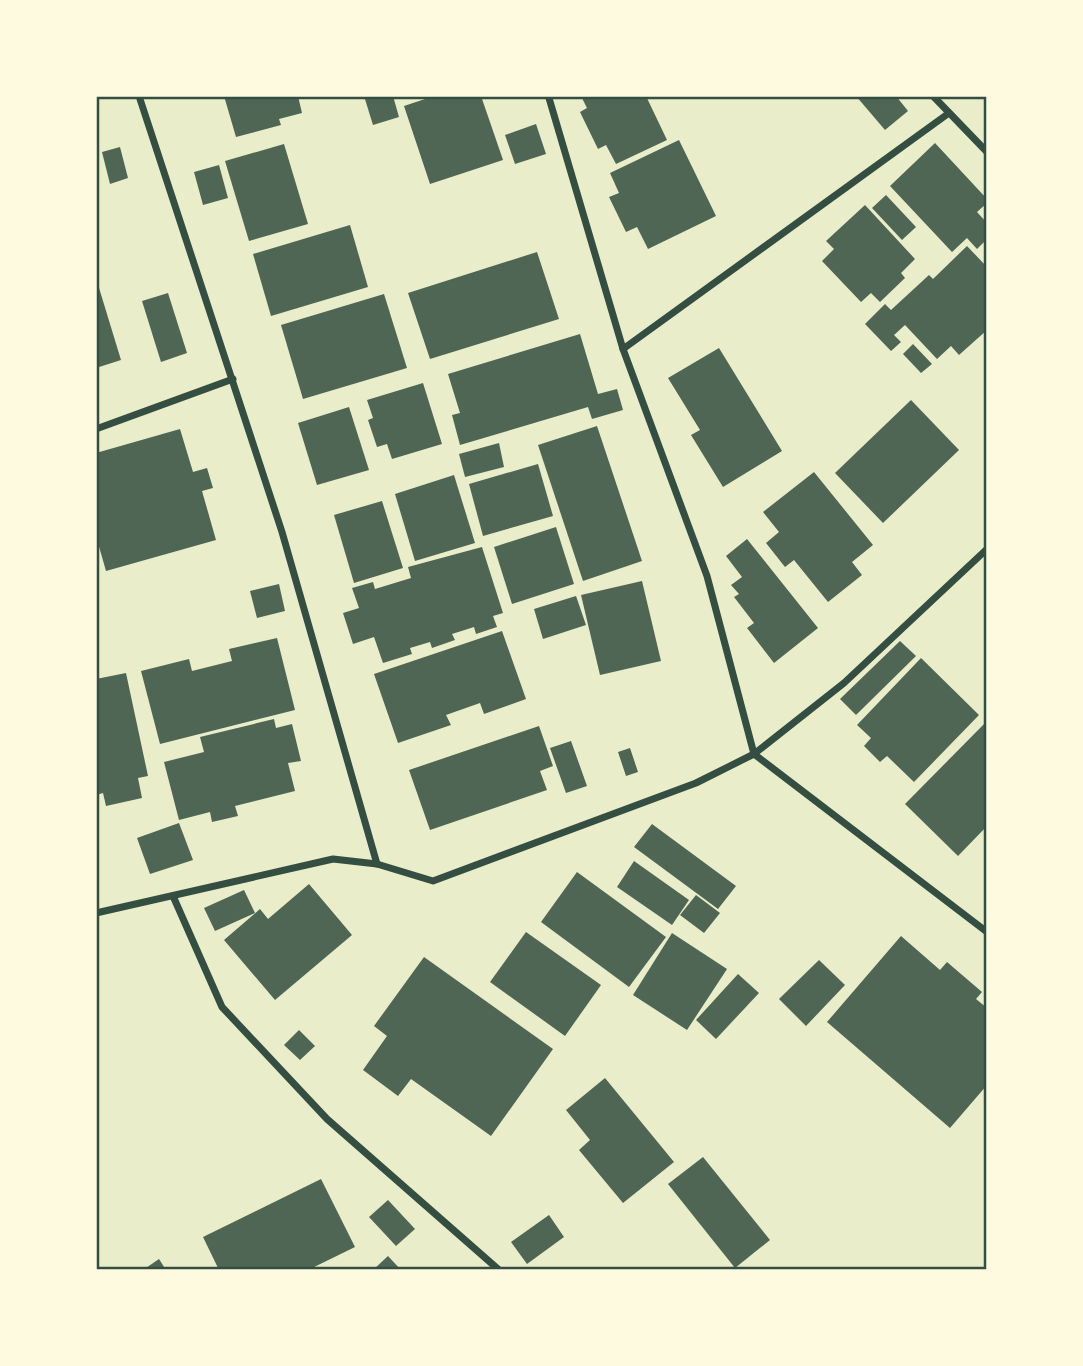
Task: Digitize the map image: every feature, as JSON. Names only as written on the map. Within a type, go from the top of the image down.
[{"type":"street","points":[[139,96],[282,532],[377,864]]},
{"type":"street","points":[[933,96],[987,152]]},
{"type":"street","points":[[549,98],[623,349],[707,576],[754,754],[987,932]]},
{"type":"street","points":[[623,349],[949,113]]},
{"type":"street","points":[[96,429],[233,379]]},
{"type":"street","points":[[96,913],[333,859],[377,864],[433,881],[696,783],[754,754],[844,683],[987,549]]},
{"type":"street","points":[[173,896],[222,1007],[327,1119],[499,1270]]},
{"type":"building","points":[[224,96],[298,96],[302,113],[279,119],[281,125],[236,137]]},
{"type":"building","points":[[364,96],[393,96],[399,117],[373,125]]},
{"type":"building","points":[[434,96],[481,96],[503,160],[430,184],[404,106]]},
{"type":"building","points":[[581,96],[646,96],[667,140],[616,164],[606,145],[598,149],[580,112],[587,108]]},
{"type":"building","points":[[856,96],[896,96],[908,111],[885,130]]},
{"type":"building","points":[[536,124],[546,154],[515,164],[505,135]]},
{"type":"building","points":[[679,140],[716,216],[648,249],[637,227],[626,232],[609,197],[619,193],[610,173]]},
{"type":"building","points":[[935,143],[987,199],[987,203],[977,212],[987,223],[987,239],[977,249],[967,238],[952,252],[890,186]]},
{"type":"building","points":[[284,144],[308,224],[249,241],[225,161]]},
{"type":"building","points":[[120,147],[128,178],[110,184],[102,152]]},
{"type":"building","points":[[219,165],[228,198],[203,205],[194,172]]},
{"type":"building","points":[[886,195],[916,227],[902,240],[872,208]]},
{"type":"building","points":[[865,205],[915,259],[901,273],[905,278],[880,302],[871,293],[861,302],[822,261],[834,249],[826,241]]},
{"type":"building","points":[[350,225],[368,287],[271,316],[253,254]]},
{"type":"building","points":[[967,246],[987,267],[987,330],[959,355],[951,346],[937,359],[905,325],[894,335],[901,342],[891,351],[865,324],[885,304],[891,310],[929,275],[933,279]]},
{"type":"building","points":[[537,252],[559,319],[430,359],[408,293]]},
{"type":"building","points":[[96,278],[121,360],[96,368]]},
{"type":"building","points":[[168,293],[187,353],[161,362],[142,301]]},
{"type":"building","points":[[384,294],[407,368],[303,399],[281,325]]},
{"type":"building","points":[[580,334],[598,394],[617,389],[623,410],[592,419],[588,407],[460,445],[452,415],[460,413],[448,374]]},
{"type":"building","points":[[913,344],[932,364],[921,373],[903,354]]},
{"type":"building","points":[[719,348],[782,451],[723,487],[691,435],[700,430],[668,378]]},
{"type":"building","points":[[423,383],[442,444],[392,459],[387,444],[377,447],[368,420],[373,418],[367,400]]},
{"type":"building","points":[[911,400],[959,450],[883,523],[835,473]]},
{"type":"building","points":[[349,407],[369,470],[317,485],[298,423]]},
{"type":"building","points":[[597,426],[642,561],[583,581],[538,445]]},
{"type":"building","points":[[180,429],[193,472],[207,468],[213,488],[202,491],[216,540],[106,571],[96,536],[96,453]]},
{"type":"building","points":[[499,443],[504,467],[465,477],[459,454]]},
{"type":"building","points":[[538,464],[553,516],[483,536],[469,484]]},
{"type":"building","points":[[814,472],[873,545],[852,562],[862,575],[828,602],[794,560],[785,567],[766,543],[779,532],[763,512]]},
{"type":"building","points":[[454,475],[475,543],[415,561],[395,494]]},
{"type":"building","points":[[382,501],[403,568],[354,583],[334,515]]},
{"type":"building","points":[[556,527],[574,584],[512,604],[494,547]]},
{"type":"building","points":[[747,539],[818,628],[774,663],[747,628],[754,623],[734,597],[739,594],[731,585],[742,577],[726,556]]},
{"type":"building","points":[[482,547],[503,613],[493,616],[497,627],[476,634],[474,627],[452,634],[455,640],[432,648],[430,642],[410,648],[412,654],[383,663],[374,637],[353,644],[343,613],[359,608],[352,588],[373,582],[375,589],[411,578],[408,567]]},
{"type":"building","points":[[642,581],[661,661],[600,675],[581,595]]},
{"type":"building","points":[[279,584],[285,611],[257,618],[250,591]]},
{"type":"building","points":[[576,596],[586,625],[543,639],[534,609]]},
{"type":"building","points":[[502,631],[526,699],[484,714],[480,703],[446,715],[451,725],[398,743],[374,674]]},
{"type":"building","points":[[277,638],[295,710],[160,744],[141,671],[189,659],[192,671],[232,661],[229,649]]},
{"type":"building","points":[[900,641],[916,656],[856,715],[840,699]]},
{"type":"building","points":[[921,658],[979,715],[914,782],[887,756],[880,762],[864,746],[871,738],[857,725]]},
{"type":"building","points":[[126,673],[148,776],[138,778],[142,798],[106,806],[103,793],[96,795],[96,679]]},
{"type":"building","points":[[274,719],[276,728],[292,724],[301,761],[288,763],[295,791],[235,806],[238,816],[212,822],[210,812],[179,820],[164,762],[204,752],[200,737]]},
{"type":"building","points":[[987,721],[987,826],[958,856],[905,804]]},
{"type":"building","points":[[539,726],[553,766],[540,771],[547,790],[430,830],[409,770]]},
{"type":"building","points":[[571,741],[587,786],[566,793],[550,748]]},
{"type":"building","points":[[630,748],[638,772],[626,776],[618,752]]},
{"type":"building","points":[[179,823],[193,860],[150,874],[137,838]]},
{"type":"building","points":[[652,824],[736,886],[718,909],[634,847]]},
{"type":"building","points":[[634,861],[689,900],[672,925],[617,887]]},
{"type":"building","points":[[577,872],[666,937],[629,987],[541,922]]},
{"type":"building","points":[[309,884],[352,935],[275,1000],[224,940],[260,909],[268,919]]},
{"type":"building","points":[[244,890],[255,913],[215,931],[204,908]]},
{"type":"building","points":[[696,895],[720,913],[704,933],[680,915]]},
{"type":"building","points":[[526,932],[601,985],[565,1036],[490,982]]},
{"type":"building","points":[[672,933],[727,969],[687,1030],[633,995]]},
{"type":"building","points":[[901,936],[940,970],[947,962],[982,992],[976,999],[987,1008],[987,1085],[950,1128],[827,1022]]},
{"type":"building","points":[[424,957],[553,1049],[491,1136],[411,1079],[398,1096],[363,1070],[387,1036],[374,1026]]},
{"type":"building","points":[[819,960],[845,985],[806,1026],[779,999]]},
{"type":"building","points":[[738,974],[759,993],[716,1039],[696,1020]]},
{"type":"building","points":[[299,1030],[315,1046],[300,1060],[284,1045]]},
{"type":"building","points":[[605,1078],[674,1162],[623,1203],[579,1150],[590,1140],[566,1110]]},
{"type":"building","points":[[703,1157],[770,1240],[735,1268],[668,1184]]},
{"type":"building","points":[[321,1179],[355,1247],[308,1270],[219,1270],[203,1237]]},
{"type":"building","points":[[388,1200],[415,1229],[396,1246],[369,1217]]},
{"type":"building","points":[[549,1215],[564,1237],[527,1264],[511,1242]]},
{"type":"building","points":[[388,1256],[401,1270],[373,1270]]},
{"type":"building","points":[[159,1259],[166,1270],[143,1270]]}]
